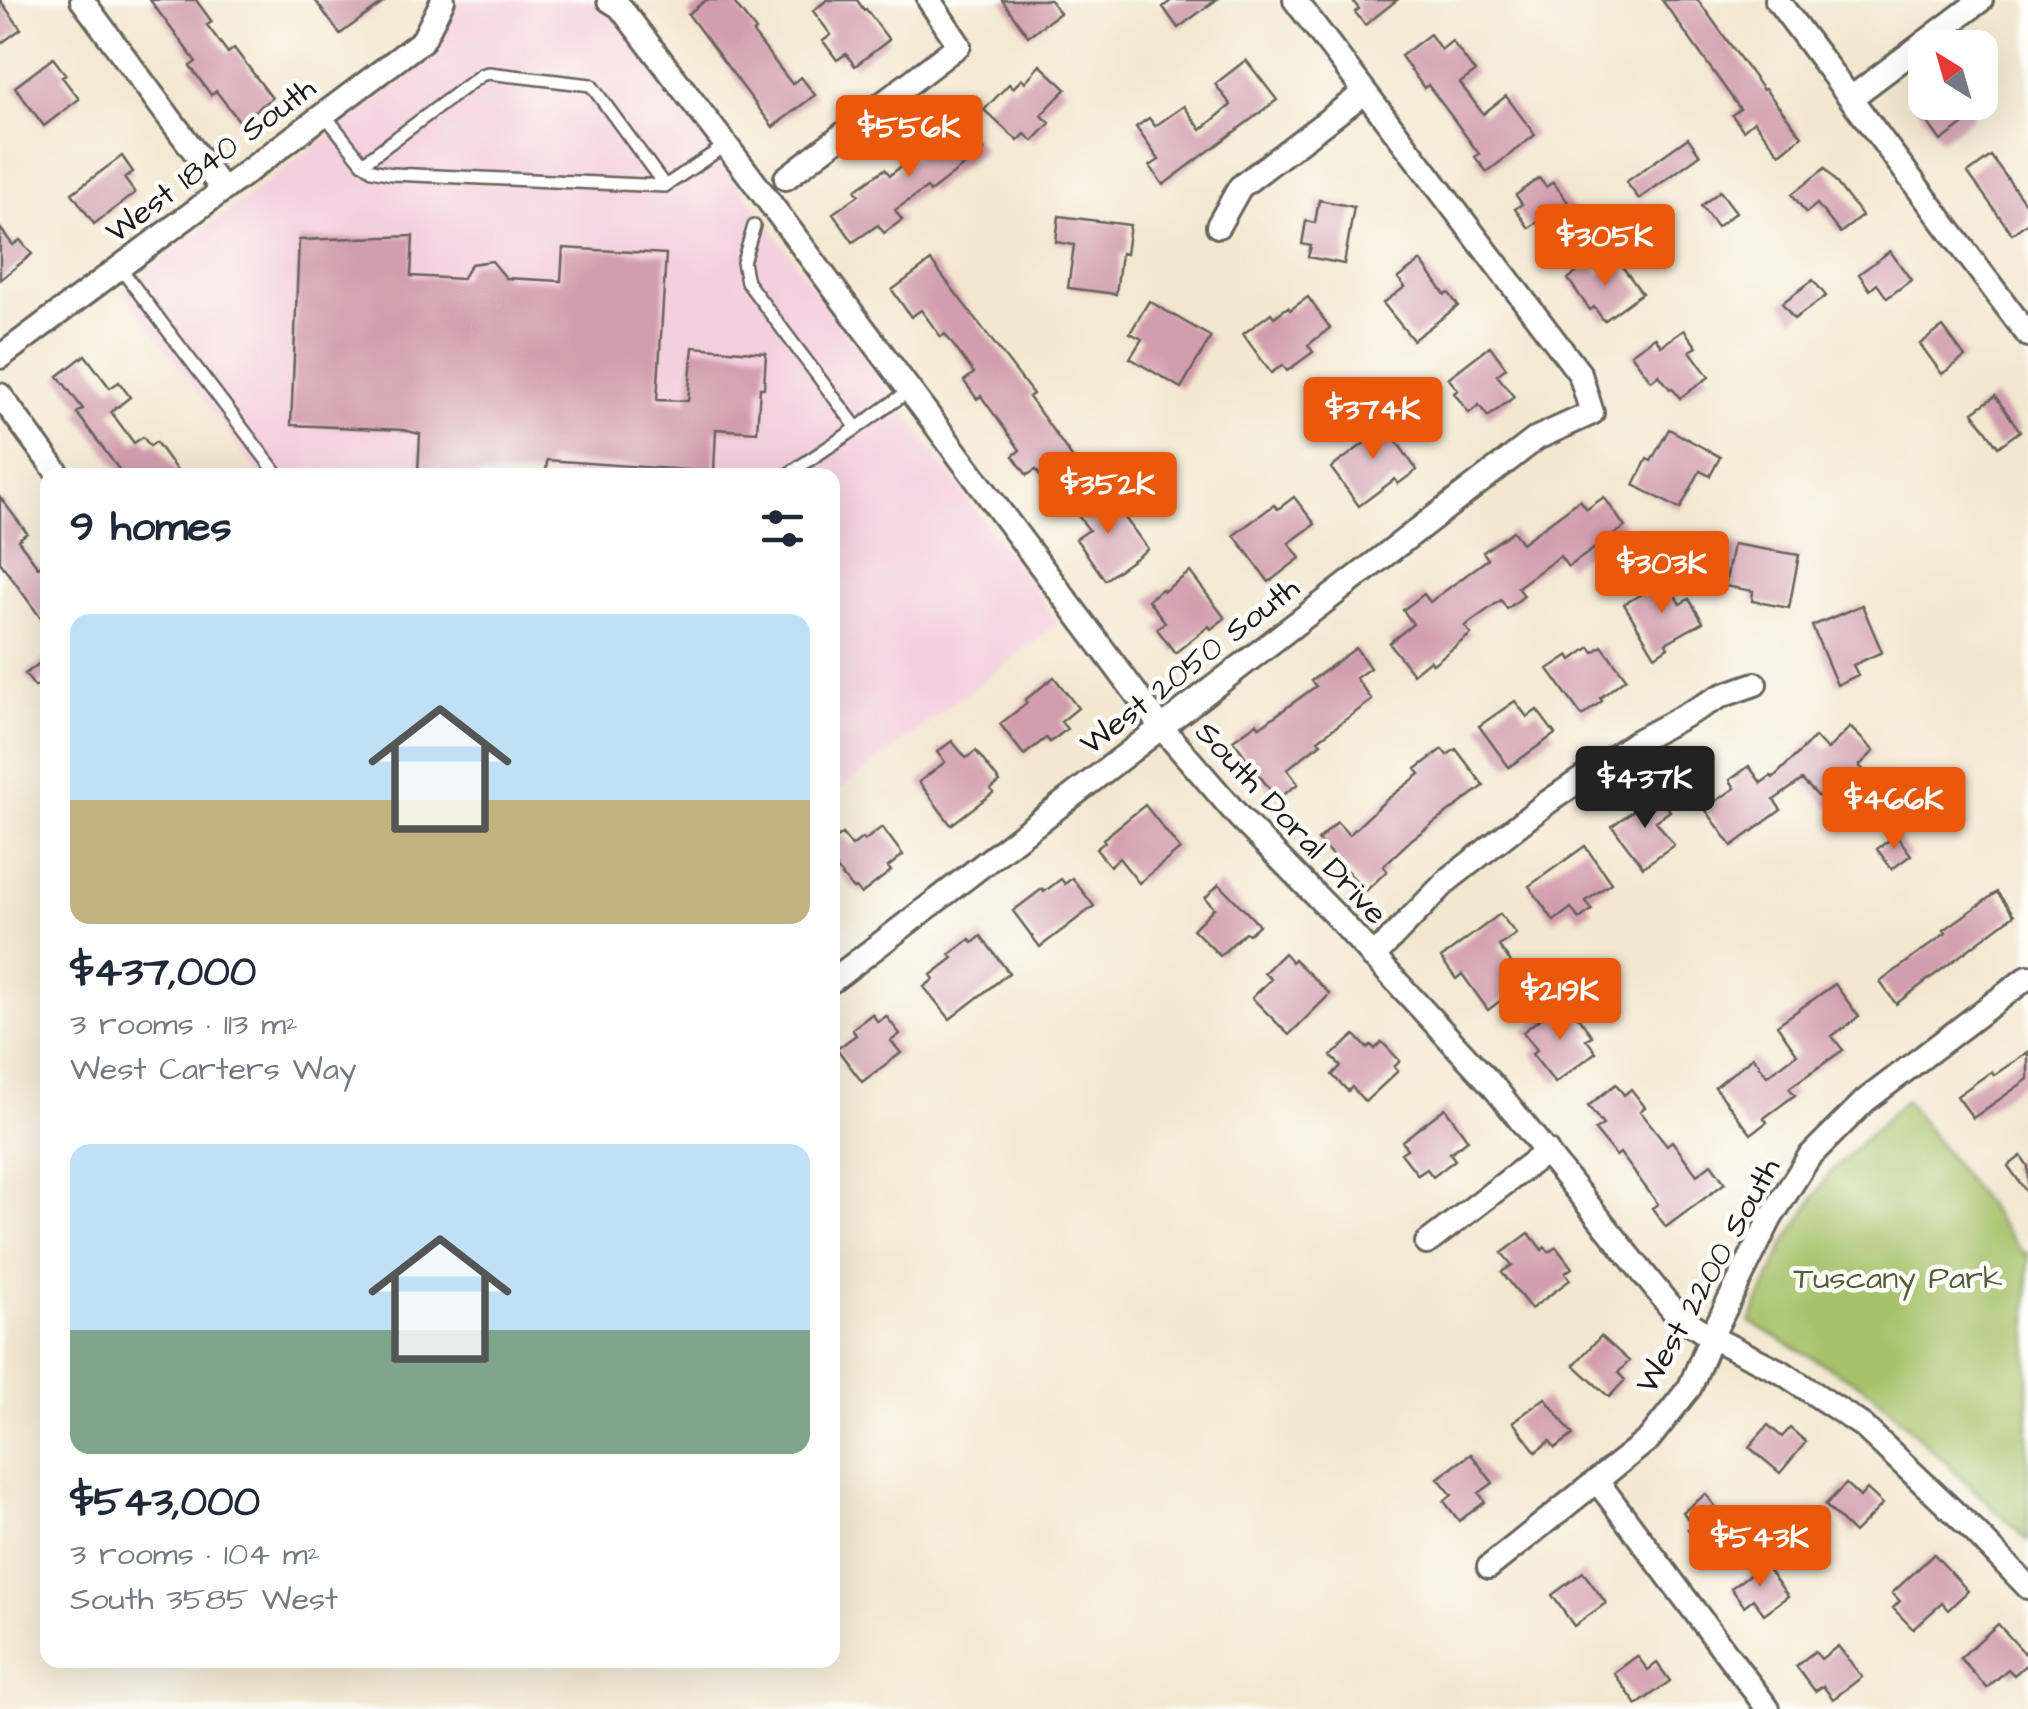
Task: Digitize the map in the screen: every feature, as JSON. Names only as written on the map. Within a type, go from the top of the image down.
[{"type":"street","points":[[82,0],[223,190]]},
{"type":"street","name":"West 1840 South","points":[[0,358],[423,40],[443,0]]},
{"type":"street","name":"South Doral Drive","points":[[610,0],[726,145],[1161,727],[1240,818],[1494,1086],[1675,1313],[1712,1338],[1783,1373],[1864,1426],[2028,1588]]},
{"type":"street","points":[[786,178],[959,45],[929,0]]},
{"type":"street","points":[[1218,226],[1240,187],[1365,92],[1295,0]]},
{"type":"street","points":[[1777,0],[2028,335]]},
{"type":"street","points":[[1850,98],[1981,0]]},
{"type":"street","name":"West 2050 South","points":[[840,974],[1536,438],[1592,413],[1580,374],[1365,92]]},
{"type":"street","points":[[0,395],[54,468]]},
{"type":"street","points":[[1374,957],[1448,880],[1548,802],[1634,743],[1720,696],[1755,684]]},
{"type":"street","name":"West 2200 South","points":[[1488,1566],[1649,1440],[1690,1386],[1770,1219],[1809,1157],[1865,1101],[2028,977]]},
{"type":"street","points":[[1428,1242],[1547,1151]]},
{"type":"street","points":[[1596,1481],[1768,1709]]},
{"type":"lane","points":[[363,163],[488,72],[591,86],[665,186]]},
{"type":"lane","points":[[324,114],[363,163],[372,170],[392,174],[665,186],[726,145]]},
{"type":"lane","points":[[754,226],[743,262],[747,282],[856,428]]},
{"type":"lane","points":[[120,268],[273,468]]},
{"type":"lane","points":[[797,468],[910,390]]},
{"type":"shaded area","points":[[456,0],[588,0],[617,17],[1058,623],[840,790],[840,468],[254,468],[123,290],[441,51]]},
{"type":"green space","name":"Tuscany Park","points":[[1905,1100],[2024,1254],[2028,1252],[2028,1541],[1872,1392],[1750,1322],[1786,1241],[1831,1172]]},
{"type":"building","points":[[0,0],[21,29],[0,44]]},
{"type":"building","points":[[150,0],[196,0],[212,22],[207,25],[228,53],[234,48],[272,98],[240,122],[216,91],[211,95],[190,66],[196,62]]},
{"type":"building","points":[[315,0],[387,0],[340,34]]},
{"type":"building","points":[[706,0],[732,0],[792,84],[801,77],[815,95],[773,127],[688,14]]},
{"type":"building","points":[[827,0],[857,0],[889,40],[855,66],[846,54],[837,60],[823,41],[831,35],[813,11]]},
{"type":"building","points":[[1002,0],[1050,0],[1060,13],[1028,36]]},
{"type":"building","points":[[1172,0],[1216,0],[1178,28],[1163,7]]},
{"type":"building","points":[[1352,0],[1397,0],[1365,25]]},
{"type":"building","points":[[1662,0],[1698,0],[1763,90],[1802,136],[1780,154],[1754,121],[1743,130],[1732,115],[1740,109]]},
{"type":"building","points":[[1430,34],[1441,50],[1452,41],[1475,72],[1460,83],[1483,114],[1506,96],[1535,135],[1487,172],[1455,121],[1401,56]]},
{"type":"building","points":[[53,58],[79,99],[44,126],[15,87]]},
{"type":"building","points":[[1246,60],[1277,100],[1163,185],[1150,166],[1159,160],[1136,127],[1149,118],[1155,126],[1184,106],[1201,130],[1231,105],[1215,84]]},
{"type":"building","points":[[1040,65],[1066,89],[1041,115],[1050,123],[1033,141],[1025,134],[1018,141],[984,110],[1009,84],[1013,88],[1022,79],[1025,82]]},
{"type":"building","points":[[956,114],[984,150],[930,192],[927,188],[895,210],[902,220],[884,233],[878,225],[853,242],[833,213],[859,195],[855,190],[885,169],[890,175],[924,149],[921,144]]},
{"type":"building","points":[[1926,120],[1970,120],[1941,141]]},
{"type":"building","points":[[1688,138],[1700,155],[1639,199],[1626,182]]},
{"type":"building","points":[[122,156],[133,172],[124,178],[135,193],[94,224],[72,193]]},
{"type":"building","points":[[1991,156],[2028,207],[2028,222],[2012,234],[1968,173]]},
{"type":"building","points":[[1825,168],[1862,216],[1840,233],[1817,204],[1806,213],[1792,194]]},
{"type":"building","points":[[1539,178],[1546,187],[1553,182],[1581,220],[1551,242],[1537,222],[1529,228],[1515,209],[1522,204],[1516,195]]},
{"type":"building","points":[[1720,191],[1736,212],[1717,227],[1701,206]]},
{"type":"building","points":[[1319,200],[1354,207],[1344,264],[1308,257],[1311,246],[1302,244],[1306,221],[1315,223]]},
{"type":"building","points":[[1059,216],[1130,225],[1126,254],[1121,253],[1116,294],[1068,288],[1074,245],[1056,242]]},
{"type":"building","points":[[0,228],[13,245],[20,240],[32,254],[0,280]]},
{"type":"building","points":[[413,236],[411,276],[462,279],[471,264],[492,261],[506,278],[561,281],[563,248],[666,254],[657,400],[688,401],[693,347],[766,353],[757,432],[716,429],[714,468],[547,460],[546,468],[418,468],[420,434],[291,425],[299,240]]},
{"type":"building","points":[[1890,251],[1911,280],[1887,298],[1877,284],[1870,290],[1859,274]]},
{"type":"building","points":[[931,261],[1033,394],[1029,397],[1079,467],[1049,489],[1036,470],[1027,475],[1013,456],[1020,450],[981,396],[977,399],[964,381],[974,373],[945,334],[941,337],[921,310],[911,317],[892,290]]},
{"type":"building","points":[[1421,261],[1445,295],[1449,293],[1458,306],[1413,340],[1383,303],[1405,287],[1398,278]]},
{"type":"building","points":[[1618,261],[1642,293],[1604,321],[1594,307],[1590,310],[1568,279],[1591,262],[1600,274]]},
{"type":"building","points":[[1813,280],[1826,296],[1794,319],[1782,303]]},
{"type":"building","points":[[1308,297],[1330,328],[1308,345],[1313,352],[1287,371],[1283,365],[1271,373],[1243,334],[1271,313],[1274,317]]},
{"type":"building","points":[[1149,301],[1211,337],[1181,388],[1130,358],[1142,339],[1130,333]]},
{"type":"building","points":[[1943,327],[1965,357],[1942,374],[1920,344]]},
{"type":"building","points":[[1684,330],[1697,347],[1690,351],[1709,377],[1680,398],[1659,375],[1651,381],[1631,354],[1655,337],[1661,346]]},
{"type":"building","points":[[1490,346],[1506,368],[1497,375],[1514,397],[1488,417],[1479,405],[1469,413],[1448,378]]},
{"type":"building","points":[[85,355],[110,388],[119,382],[130,397],[111,412],[134,443],[143,437],[150,446],[156,442],[175,468],[118,468],[77,413],[83,409],[58,376]]},
{"type":"building","points":[[1995,396],[2020,431],[1998,447],[1973,412]]},
{"type":"building","points":[[1376,413],[1417,470],[1398,484],[1395,479],[1359,506],[1331,468],[1366,442],[1355,427]]},
{"type":"building","points":[[1669,429],[1720,457],[1710,476],[1700,471],[1680,509],[1634,485]]},
{"type":"building","points":[[1105,491],[1148,549],[1105,580],[1076,539],[1089,530],[1076,513]]},
{"type":"building","points":[[0,497],[27,533],[18,540],[40,566],[40,617],[0,562]]},
{"type":"building","points":[[1294,497],[1315,524],[1289,543],[1300,558],[1269,582],[1234,535],[1274,505],[1278,509]]},
{"type":"building","points":[[1604,497],[1625,527],[1568,567],[1560,556],[1518,587],[1524,596],[1507,609],[1501,600],[1465,626],[1471,634],[1433,664],[1430,660],[1413,674],[1389,643],[1413,624],[1403,610],[1424,594],[1430,602],[1488,559],[1483,552],[1513,531],[1522,543],[1580,500],[1587,509]]},
{"type":"building","points":[[1733,544],[1799,555],[1789,608],[1752,601],[1753,591],[1725,586]]},
{"type":"building","points":[[1190,572],[1225,618],[1175,653],[1157,629],[1165,622],[1148,600]]},
{"type":"building","points":[[1666,581],[1680,604],[1689,599],[1703,622],[1666,643],[1668,647],[1655,656],[1624,604]]},
{"type":"building","points":[[1862,605],[1882,652],[1853,665],[1858,675],[1837,685],[1812,626]]},
{"type":"building","points":[[1602,646],[1626,678],[1582,716],[1548,669],[1569,655],[1572,660],[1590,647],[1594,652]]},
{"type":"building","points":[[1356,648],[1370,668],[1356,678],[1372,700],[1287,769],[1298,784],[1277,799],[1233,740],[1257,723],[1260,727],[1316,686],[1311,681]]},
{"type":"building","points":[[40,663],[40,684],[35,687],[25,674]]},
{"type":"building","points":[[1054,677],[1078,708],[1061,722],[1067,729],[1050,742],[1046,738],[1024,755],[1000,724]]},
{"type":"building","points":[[1515,701],[1527,717],[1537,710],[1555,734],[1509,767],[1479,726]]},
{"type":"building","points":[[1850,727],[1874,751],[1859,766],[1866,772],[1830,808],[1802,780],[1774,800],[1781,810],[1732,846],[1705,809],[1735,788],[1730,780],[1749,766],[1761,783],[1773,778],[1815,737],[1827,750]]},
{"type":"building","points":[[952,741],[966,758],[976,751],[1000,782],[991,789],[993,793],[951,825],[919,782],[945,762],[937,752]]},
{"type":"building","points":[[1442,749],[1447,755],[1456,749],[1484,786],[1412,839],[1383,866],[1387,871],[1366,891],[1318,840],[1337,822],[1349,835],[1420,774],[1416,769]]},
{"type":"building","points":[[1657,793],[1670,811],[1656,821],[1674,845],[1643,867],[1612,826]]},
{"type":"building","points":[[1145,805],[1180,849],[1139,883],[1119,858],[1110,866],[1096,849]]},
{"type":"building","points":[[882,827],[903,855],[888,867],[891,871],[861,894],[840,873],[840,835],[852,846],[862,838],[864,841]]},
{"type":"building","points":[[1896,835],[1911,855],[1892,869],[1877,849]]},
{"type":"building","points":[[1585,846],[1611,883],[1586,901],[1592,910],[1579,919],[1571,908],[1554,921],[1529,886]]},
{"type":"building","points":[[1072,878],[1094,906],[1040,947],[1013,911],[1042,889],[1044,892],[1061,879],[1065,884]]},
{"type":"building","points":[[1219,884],[1259,925],[1249,934],[1245,932],[1220,956],[1193,929],[1214,908],[1205,898]]},
{"type":"building","points":[[1997,892],[2014,915],[1896,1004],[1880,982]]},
{"type":"building","points":[[1500,914],[1516,934],[1499,946],[1525,982],[1488,1010],[1462,974],[1456,979],[1441,958]]},
{"type":"building","points":[[981,936],[1009,973],[950,1019],[924,987],[934,979],[931,975],[953,958],[950,954]]},
{"type":"building","points":[[1284,953],[1330,994],[1289,1035],[1252,998],[1271,979],[1264,973]]},
{"type":"building","points":[[1835,984],[1859,1017],[1832,1036],[1843,1050],[1789,1088],[1795,1095],[1764,1118],[1767,1122],[1751,1134],[1715,1087],[1753,1057],[1767,1076],[1797,1054],[1777,1025]]},
{"type":"building","points":[[1552,1009],[1559,1019],[1572,1009],[1592,1036],[1586,1039],[1596,1052],[1555,1083],[1532,1054],[1537,1050],[1523,1032]]},
{"type":"building","points":[[872,1014],[878,1022],[886,1016],[900,1034],[891,1041],[901,1053],[862,1082],[840,1053],[840,1047],[856,1035],[852,1029]]},
{"type":"building","points":[[1355,1035],[1367,1048],[1371,1045],[1375,1049],[1382,1042],[1400,1061],[1394,1067],[1398,1071],[1365,1102],[1352,1087],[1348,1091],[1332,1075],[1341,1066],[1331,1056]]},
{"type":"building","points":[[2028,1052],[2028,1079],[1973,1118],[1957,1096]]},
{"type":"building","points":[[1616,1084],[1624,1095],[1631,1089],[1645,1107],[1640,1111],[1667,1145],[1672,1141],[1697,1175],[1711,1164],[1725,1183],[1666,1227],[1652,1208],[1658,1204],[1620,1153],[1616,1156],[1595,1130],[1603,1125],[1588,1106]]},
{"type":"building","points":[[1445,1108],[1468,1140],[1450,1153],[1455,1160],[1433,1177],[1427,1169],[1418,1175],[1401,1153],[1407,1149],[1402,1141]]},
{"type":"building","points":[[2021,1156],[2028,1166],[2028,1194],[2008,1166]]},
{"type":"building","points":[[1529,1233],[1542,1250],[1545,1247],[1549,1252],[1556,1247],[1572,1268],[1565,1273],[1570,1280],[1531,1309],[1502,1272],[1512,1265],[1502,1253]]},
{"type":"building","points":[[1601,1336],[1629,1361],[1618,1373],[1625,1380],[1609,1397],[1574,1365]]},
{"type":"building","points":[[1545,1398],[1573,1435],[1555,1448],[1550,1441],[1536,1452],[1513,1422]]},
{"type":"building","points":[[1768,1425],[1782,1437],[1790,1428],[1806,1442],[1780,1473],[1749,1447]]},
{"type":"building","points":[[1471,1454],[1493,1483],[1479,1493],[1485,1502],[1459,1521],[1444,1501],[1452,1495],[1438,1478]]},
{"type":"building","points":[[1846,1484],[1860,1497],[1867,1489],[1883,1504],[1854,1533],[1825,1505]]},
{"type":"building","points":[[1706,1494],[1730,1526],[1702,1548],[1688,1529],[1693,1526],[1683,1512]]},
{"type":"building","points":[[1934,1554],[1968,1591],[1948,1610],[1942,1603],[1913,1629],[1893,1608],[1900,1601],[1892,1593]]},
{"type":"building","points":[[1764,1564],[1788,1596],[1764,1614],[1753,1599],[1744,1606],[1731,1588]]},
{"type":"building","points":[[1583,1572],[1606,1603],[1574,1626],[1552,1595]]},
{"type":"building","points":[[1998,1624],[2028,1657],[2028,1663],[2014,1675],[2008,1669],[1987,1688],[1960,1658]]},
{"type":"building","points":[[1838,1646],[1862,1677],[1833,1699],[1823,1686],[1815,1691],[1796,1666],[1815,1651],[1821,1659]]},
{"type":"building","points":[[1637,1656],[1648,1670],[1657,1663],[1670,1681],[1637,1705],[1614,1673]]}]
